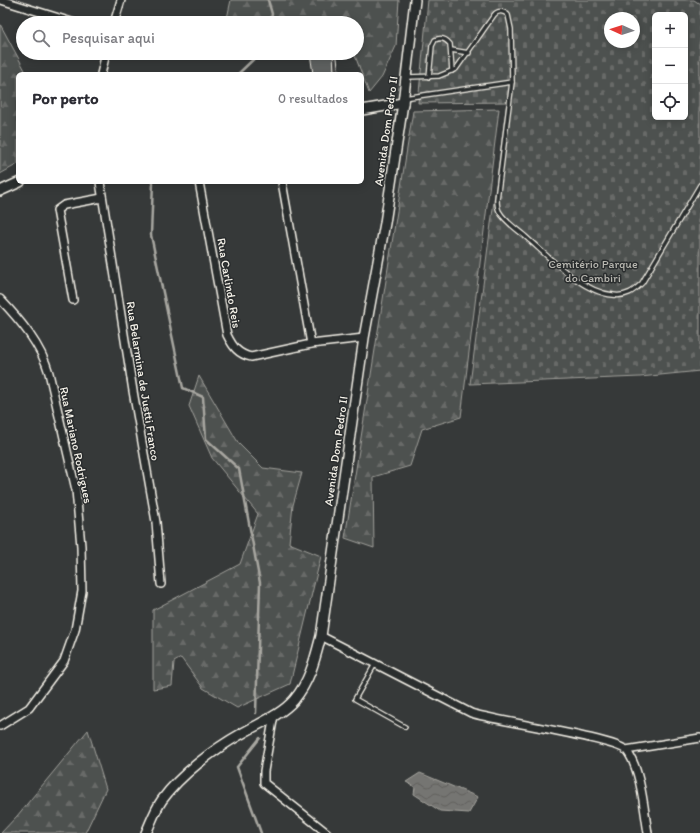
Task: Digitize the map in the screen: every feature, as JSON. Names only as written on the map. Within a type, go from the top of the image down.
[{"type":"street","points":[[1,0],[52,16]]},
{"type":"street","points":[[116,16],[121,0]]},
{"type":"street","name":"Avenida Dom Pedro II","points":[[146,833],[162,800],[197,765],[236,737],[274,715],[294,701],[311,673],[321,636],[364,338],[401,117],[415,0]]},
{"type":"street","points":[[101,72],[104,60]]},
{"type":"street","points":[[364,110],[388,106],[403,101]]},
{"type":"street","points":[[388,106],[395,110],[401,117]]},
{"type":"street","points":[[0,191],[16,184]]},
{"type":"street","name":"Rua Belarmina de Justti Franco","points":[[100,184],[133,391],[156,522],[161,584]]},
{"type":"street","name":"Rua Carlindo Reis","points":[[199,184],[227,335],[232,346],[242,355],[251,357],[311,344],[364,338]]},
{"type":"street","points":[[282,184],[311,344]]},
{"type":"street","points":[[73,300],[57,210],[64,205],[102,198]]},
{"type":"street","name":"Rua Mariano Rodrigues","points":[[0,299],[13,312],[45,358],[76,490],[81,546],[82,591],[75,630],[64,661],[29,708],[0,726]]},
{"type":"street","points":[[321,636],[471,713],[616,745],[626,750],[631,758],[638,780],[648,833]]},
{"type":"street","points":[[274,715],[264,772],[264,783],[327,833]]},
{"type":"street","points":[[626,750],[700,738]]},
{"type":"lane","points":[[406,78],[429,77],[456,69],[469,53],[496,12],[505,12],[508,15],[512,29],[512,82],[497,208],[507,221],[556,263],[577,280],[597,291],[614,296],[626,294],[634,291],[642,283],[700,185]]},
{"type":"lane","points":[[429,77],[432,46],[435,40],[441,38],[448,41],[451,50],[452,71]]},
{"type":"lane","points":[[451,50],[469,53]]},
{"type":"lane","points":[[403,101],[512,82]]},
{"type":"lane","points":[[375,664],[355,699],[405,727]]},
{"type":"green space","points":[[231,0],[399,0],[396,46],[382,77],[369,93],[364,80],[364,72],[361,72],[357,60],[364,60],[364,16],[228,16]]},
{"type":"green space","name":"Cemitério Parque do Cambiri","points":[[428,0],[694,0],[700,4],[700,371],[640,377],[470,384],[507,102],[418,103]]},
{"type":"green space","points":[[0,24],[16,54],[16,60],[19,60],[26,72],[16,72],[16,165],[0,174]]},
{"type":"green space","points":[[499,109],[461,417],[422,429],[410,466],[373,477],[374,548],[345,538],[413,111]]},
{"type":"green space","points":[[199,376],[239,444],[263,468],[302,473],[293,505],[289,543],[321,556],[290,684],[237,708],[203,688],[181,658],[174,662],[172,686],[153,689],[153,610],[240,564],[258,514],[212,458],[189,406]]},
{"type":"green space","points":[[88,730],[106,789],[85,833],[1,833],[17,816]]},
{"type":"water","points":[[420,773],[478,797],[469,813],[440,811],[414,794],[415,787],[406,782]]},
{"type":"building","points":[[311,60],[333,60],[334,72],[313,72]]},
{"type":"waterway","points":[[268,0],[272,16]]},
{"type":"waterway","points":[[240,72],[253,60]]},
{"type":"waterway","points":[[153,184],[151,235],[183,388],[203,397],[206,439],[239,469],[260,583],[256,713]]},
{"type":"waterway","points":[[260,738],[237,767],[261,833]]}]
